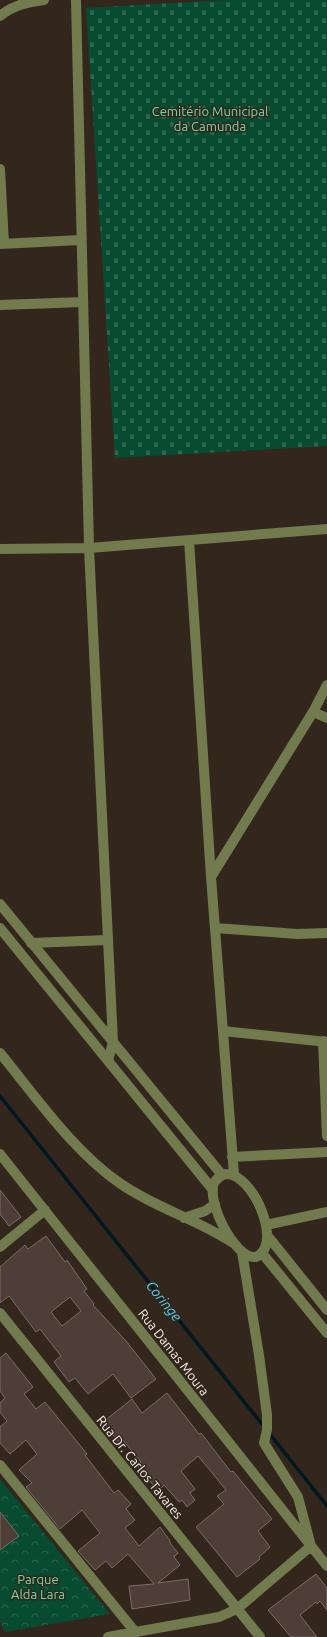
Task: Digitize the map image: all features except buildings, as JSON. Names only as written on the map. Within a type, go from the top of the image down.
[{"type":"street","points":[[0,16],[7,10],[16,6],[28,2],[44,0]]},
{"type":"street","points":[[76,0],[89,548],[113,1042],[108,1061]]},
{"type":"street","points":[[0,169],[2,244],[81,240]]},
{"type":"street","points":[[0,305],[83,302]]},
{"type":"street","points":[[0,549],[89,548],[327,529]]},
{"type":"street","points":[[189,540],[234,1174]]},
{"type":"street","points":[[212,877],[313,712],[327,685]]},
{"type":"street","points":[[313,712],[327,718]]},
{"type":"street","points":[[0,904],[222,1175]]},
{"type":"street","points":[[0,928],[213,1190]]},
{"type":"street","points":[[216,928],[297,934],[327,933]]},
{"type":"street","points":[[31,943],[108,940]]},
{"type":"street","points":[[223,1031],[325,1042],[327,1136]]},
{"type":"street","points":[[0,1053],[72,1139],[102,1171],[121,1185],[144,1199],[217,1233],[239,1249],[253,1258],[262,1253],[266,1244],[266,1230],[261,1210],[246,1183],[234,1174],[222,1175],[215,1182],[213,1190],[215,1204],[223,1224],[239,1249],[259,1356],[267,1415],[267,1430],[264,1443],[298,1497],[311,1546],[237,1609],[219,1617],[109,1637]]},
{"type":"street","points":[[232,1157],[327,1152]]},
{"type":"street","name":"Rua Damas Moura","points":[[0,1154],[327,1566]]},
{"type":"street","points":[[184,1218],[204,1211],[215,1204]]},
{"type":"street","points":[[0,1247],[45,1210]]},
{"type":"street","points":[[266,1230],[327,1212]]},
{"type":"street","points":[[266,1230],[327,1310]]},
{"type":"street","points":[[262,1253],[327,1333]]},
{"type":"street","name":"Rua Dr. Carlos Tavares","points":[[0,1314],[260,1637]]},
{"type":"street","points":[[0,1465],[136,1633]]},
{"type":"green space","name":"Cemitério Municipal da Camunda","points":[[226,0],[327,0],[327,446],[115,458],[86,8]]},
{"type":"green space","name":"Parque Alda Lara","points":[[0,1479],[110,1614],[5,1632],[0,1621]]},
{"type":"waterway","name":"Coringe","points":[[0,1096],[265,1428]]},
{"type":"waterway","name":"Coringe","points":[[269,1433],[327,1506]]}]
